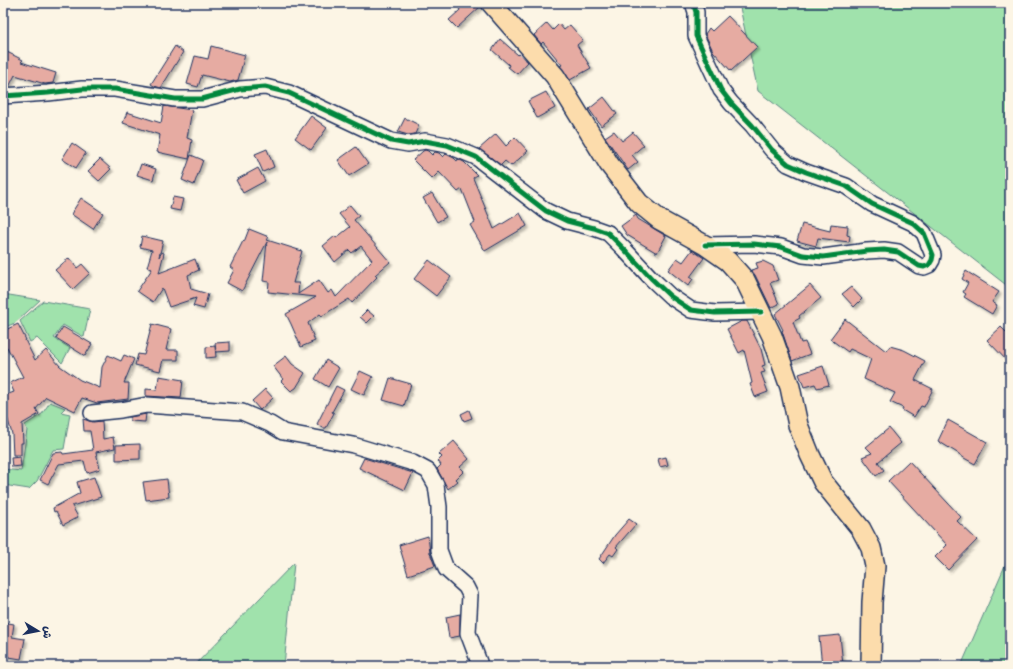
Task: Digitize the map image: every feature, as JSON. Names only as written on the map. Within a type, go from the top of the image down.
[{"type":"main road","points":[[491,3],[556,76],[609,164],[639,203],[660,220],[705,245],[728,261],[745,280],[772,336],[790,387],[798,425],[810,455],[823,482],[861,529],[871,548],[874,566],[871,666]]},
{"type":"street","points":[[693,3],[696,12],[696,36],[718,84],[731,102],[772,150],[788,164],[846,186],[872,204],[913,223],[924,233],[933,255],[929,265],[924,267],[898,252],[884,250],[823,257],[803,255],[781,247],[754,244],[705,245]]},
{"type":"street","points":[[3,96],[82,89],[115,89],[175,99],[202,99],[240,89],[265,87],[289,93],[391,141],[408,144],[425,141],[447,145],[476,157],[546,211],[567,221],[594,228],[608,234],[670,296],[691,310],[715,313],[761,312]]},
{"type":"street","points":[[92,413],[121,410],[147,405],[242,412],[270,424],[283,432],[353,445],[413,463],[428,471],[436,485],[439,550],[446,569],[466,587],[470,595],[468,632],[479,662],[478,666]]},
{"type":"green space","points":[[739,3],[1010,3],[1010,288],[758,91]]},
{"type":"green space","points":[[3,294],[40,300],[15,323],[3,328]]},
{"type":"green space","points":[[43,301],[90,309],[84,337],[63,325],[54,338],[70,348],[62,363],[37,338],[30,342],[20,321]]},
{"type":"green space","points":[[50,402],[65,408],[61,412],[70,414],[64,449],[53,450],[37,481],[29,489],[3,485],[3,469],[21,471],[27,430],[25,425],[42,414]]},
{"type":"green space","points":[[1010,554],[1010,666],[961,666]]},
{"type":"green space","points":[[294,563],[284,666],[194,666]]},
{"type":"building","points":[[462,3],[480,3],[481,6],[457,28],[449,20],[460,10],[458,7]]},
{"type":"building","points":[[728,16],[757,47],[731,71],[713,51],[705,34],[709,28],[712,31]]},
{"type":"building","points":[[547,23],[553,30],[559,24],[564,30],[570,25],[583,40],[577,45],[591,68],[570,80],[560,66],[562,65],[543,42],[541,44],[534,35]]},
{"type":"building","points":[[500,39],[528,62],[517,74],[492,50]]},
{"type":"building","points":[[175,46],[183,52],[161,88],[154,86],[151,84]]},
{"type":"building","points":[[211,46],[245,55],[238,80],[230,82],[202,75],[198,87],[187,84],[195,56],[208,59]]},
{"type":"building","points":[[3,50],[23,60],[21,62],[56,73],[53,83],[45,84],[15,75],[9,87],[3,87]]},
{"type":"building","points":[[546,92],[555,108],[537,118],[528,101]]},
{"type":"building","points":[[604,97],[617,114],[601,126],[589,109]]},
{"type":"building","points":[[164,106],[192,110],[187,138],[192,140],[189,159],[157,152],[160,135],[123,123],[127,112],[161,123]]},
{"type":"building","points":[[311,116],[327,128],[311,150],[295,138]]},
{"type":"building","points":[[405,118],[419,125],[415,134],[408,135],[398,132]]},
{"type":"building","points":[[614,131],[622,141],[633,132],[644,145],[632,155],[638,162],[628,170],[605,137]]},
{"type":"building","points":[[496,134],[506,146],[515,137],[528,151],[511,166],[505,161],[501,165],[479,149]]},
{"type":"building","points":[[72,143],[86,153],[76,168],[62,159]]},
{"type":"building","points":[[356,147],[368,164],[349,176],[338,160]]},
{"type":"building","points":[[267,149],[274,167],[263,172],[255,154]]},
{"type":"building","points":[[425,150],[432,155],[435,152],[439,153],[443,157],[446,154],[457,161],[458,159],[464,162],[477,175],[473,178],[494,229],[520,213],[527,226],[485,251],[470,225],[475,222],[462,189],[458,192],[439,172],[432,179],[413,160]]},
{"type":"building","points":[[191,155],[203,160],[194,185],[182,180]]},
{"type":"building","points":[[100,159],[111,169],[99,181],[88,171]]},
{"type":"building","points":[[141,164],[156,169],[153,180],[137,175]]},
{"type":"building","points":[[258,168],[265,181],[243,193],[236,180]]},
{"type":"building","points":[[432,193],[446,217],[437,222],[423,198]]},
{"type":"building","points":[[173,197],[183,199],[180,211],[170,209]]},
{"type":"building","points":[[81,198],[103,213],[93,229],[71,214]]},
{"type":"building","points":[[350,205],[359,216],[354,220],[390,262],[375,275],[377,277],[352,303],[349,299],[322,316],[320,314],[308,323],[315,341],[301,347],[286,314],[316,297],[268,292],[269,282],[263,281],[267,242],[242,291],[227,283],[234,270],[230,267],[243,241],[244,242],[249,229],[269,237],[267,240],[302,251],[293,283],[299,283],[298,294],[319,280],[328,293],[332,290],[336,297],[372,260],[361,246],[352,253],[349,250],[335,262],[323,246],[335,236],[336,238],[350,227],[339,214]]},
{"type":"building","points":[[636,215],[638,219],[666,236],[657,253],[627,235],[621,226]]},
{"type":"building","points":[[802,224],[830,231],[831,224],[848,226],[847,235],[850,236],[849,242],[818,238],[816,246],[797,241]]},
{"type":"building","points":[[142,236],[163,241],[159,257],[162,252],[164,253],[159,273],[195,259],[199,270],[188,275],[191,289],[208,294],[204,309],[193,306],[196,298],[169,307],[162,288],[153,302],[137,291],[152,269],[147,267],[152,250],[140,247]]},
{"type":"building","points":[[692,250],[704,258],[690,277],[693,279],[688,286],[668,270],[677,258],[683,262]]},
{"type":"building","points":[[69,258],[77,268],[82,264],[90,273],[73,289],[55,270]]},
{"type":"building","points":[[429,260],[451,277],[436,296],[414,279]]},
{"type":"building","points":[[763,261],[773,266],[778,280],[770,283],[779,304],[771,308],[755,275],[751,270],[758,268],[756,263]]},
{"type":"building","points":[[966,271],[999,292],[992,302],[997,305],[992,314],[964,297],[966,294],[963,292],[968,283],[962,279]]},
{"type":"building","points":[[810,285],[821,298],[799,316],[800,318],[793,322],[801,343],[805,342],[810,354],[792,361],[782,331],[783,330],[775,314]]},
{"type":"building","points":[[851,287],[862,299],[854,307],[842,294]]},
{"type":"building","points":[[367,310],[374,316],[367,323],[360,317]]},
{"type":"building","points":[[845,319],[886,351],[890,346],[904,350],[925,361],[915,380],[933,389],[924,407],[921,406],[914,417],[902,410],[903,408],[890,402],[895,393],[864,379],[871,359],[850,349],[848,352],[830,339]]},
{"type":"building","points":[[742,321],[747,321],[761,349],[765,365],[762,366],[765,372],[761,373],[768,392],[755,397],[750,384],[752,383],[744,350],[739,353],[727,329]]},
{"type":"building","points":[[18,324],[35,360],[46,350],[60,366],[80,380],[100,388],[102,367],[108,355],[121,361],[124,355],[134,359],[124,383],[129,383],[128,399],[97,403],[82,398],[75,411],[46,397],[36,409],[39,414],[22,424],[23,443],[21,443],[21,455],[13,455],[12,434],[3,403],[3,396],[14,392],[10,383],[23,377],[7,347],[3,349],[3,331]]},
{"type":"building","points":[[152,324],[171,329],[166,350],[178,350],[178,360],[163,360],[160,371],[135,365],[138,354],[144,355]]},
{"type":"building","points":[[63,327],[92,344],[85,356],[56,338]]},
{"type":"building","points":[[1001,327],[1010,336],[1010,364],[987,340]]},
{"type":"building","points":[[230,342],[230,351],[216,352],[215,343]]},
{"type":"building","points":[[215,346],[216,357],[206,358],[206,347]]},
{"type":"building","points":[[286,356],[292,364],[305,373],[296,388],[291,391],[281,381],[283,379],[273,366]]},
{"type":"building","points":[[326,360],[339,368],[328,387],[315,379]]},
{"type":"building","points":[[823,366],[829,385],[817,388],[815,384],[804,387],[799,374]]},
{"type":"building","points":[[360,371],[373,377],[364,395],[351,389]]},
{"type":"building","points":[[159,376],[183,380],[181,398],[146,396],[146,389],[157,390]]},
{"type":"building","points":[[390,378],[411,384],[404,406],[383,400]]},
{"type":"building","points":[[336,386],[344,390],[332,412],[334,413],[326,428],[323,428],[317,424]]},
{"type":"building","points":[[265,389],[273,398],[260,410],[252,401]]},
{"type":"building","points":[[469,410],[472,418],[464,421],[461,414]]},
{"type":"building","points":[[146,414],[145,422],[130,421],[130,417]]},
{"type":"building","points":[[83,419],[93,422],[102,421],[103,439],[113,437],[115,448],[96,452],[100,469],[87,473],[84,461],[59,464],[48,484],[40,480],[53,453],[62,452],[63,454],[93,450],[90,431],[84,431]]},
{"type":"building","points":[[948,420],[987,442],[975,464],[938,441]]},
{"type":"building","points":[[889,428],[901,443],[878,462],[884,470],[876,476],[862,457],[872,453],[866,447]]},
{"type":"building","points":[[454,441],[469,459],[460,467],[464,471],[456,479],[458,481],[448,489],[437,469],[441,465],[438,461],[442,457],[439,454]]},
{"type":"building","points":[[140,444],[140,459],[116,460],[116,445]]},
{"type":"building","points":[[20,457],[21,466],[12,467],[11,458]]},
{"type":"building","points":[[666,457],[668,465],[660,467],[658,459]]},
{"type":"building","points":[[364,458],[413,473],[405,490],[359,468]]},
{"type":"building","points":[[909,461],[961,517],[957,521],[977,540],[948,570],[935,557],[947,545],[888,481]]},
{"type":"building","points":[[94,477],[101,497],[72,506],[78,517],[63,525],[53,508],[80,493],[77,482]]},
{"type":"building","points":[[167,479],[169,497],[146,500],[143,482]]},
{"type":"building","points":[[629,519],[636,524],[616,547],[618,549],[613,556],[610,554],[603,563],[599,559],[615,535]]},
{"type":"building","points":[[428,536],[430,553],[435,566],[408,575],[399,545]]},
{"type":"building","points":[[460,614],[460,636],[449,638],[446,617]]},
{"type":"building","points":[[3,622],[14,624],[12,637],[25,639],[21,659],[3,656],[5,641],[3,641]]},
{"type":"building","points":[[840,635],[843,665],[822,666],[819,637]]},
{"type":"cycle path","points":[[693,3],[696,12],[696,36],[721,90],[772,150],[788,164],[846,186],[872,204],[913,223],[924,233],[933,255],[929,265],[924,267],[919,266],[898,252],[884,250],[823,257],[803,255],[781,247],[754,244],[705,245]]},
{"type":"cycle path","points":[[3,96],[82,89],[115,89],[175,99],[202,99],[240,89],[265,87],[289,93],[391,141],[408,144],[425,141],[447,145],[476,157],[546,211],[567,221],[608,233],[670,296],[691,310],[715,313],[761,312]]}]
